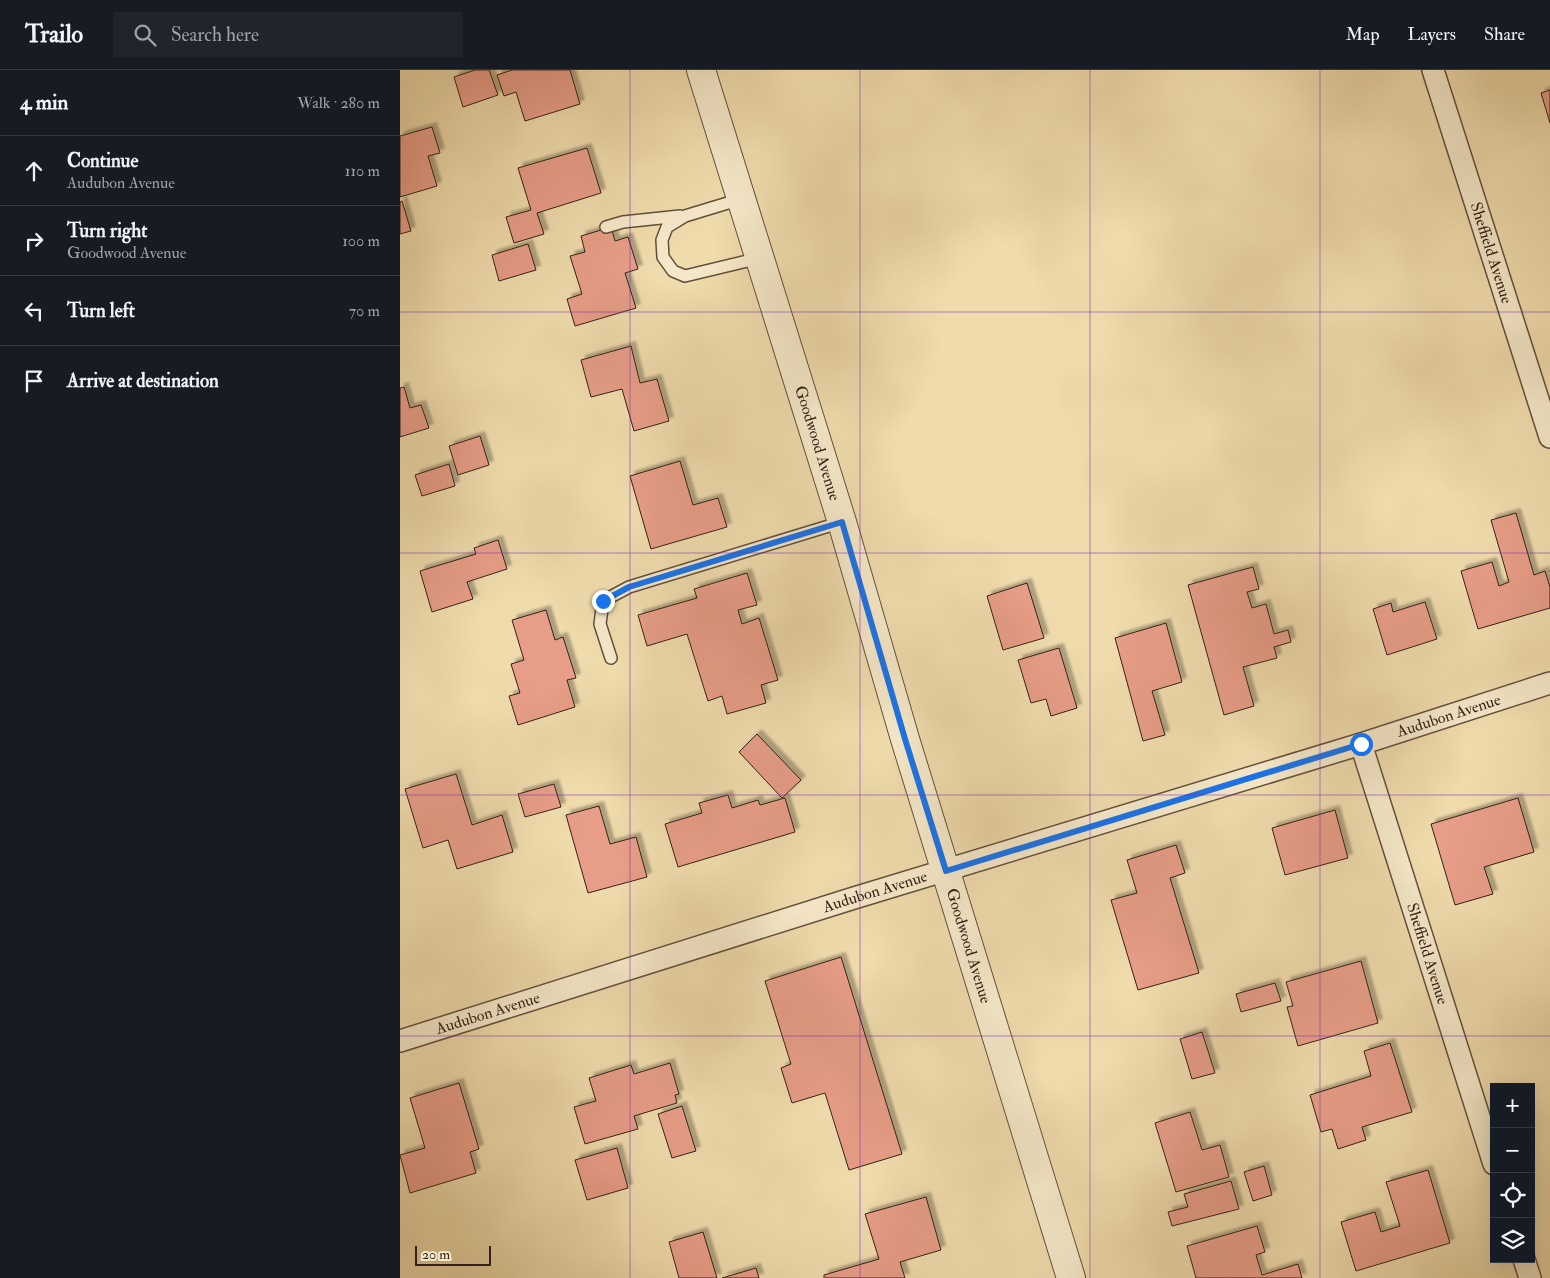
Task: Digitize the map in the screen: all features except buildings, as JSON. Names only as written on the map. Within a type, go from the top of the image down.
[{"type":"street","name":"Goodwood Avenue","points":[[701,70],[842,522],[905,739],[1071,1278]]},
{"type":"street","name":"Sheffield Avenue","points":[[1433,70],[1550,437]]},
{"type":"street","name":"Audubon Avenue","points":[[400,1041],[835,904],[1361,744],[1550,683]]},
{"type":"street","name":"Sheffield Avenue","points":[[1361,744],[1490,1151]]},
{"type":"street","points":[[1525,1263],[1530,1278]]},
{"type":"lane","points":[[606,227],[623,222],[685,216],[741,199]]},
{"type":"lane","points":[[685,216],[667,227],[662,240],[663,257],[673,271],[685,276],[760,258]]},
{"type":"lane","points":[[611,658],[600,624],[603,601],[629,587],[842,522]]},
{"type":"route","points":[[603,601],[629,587],[842,522],[905,739],[946,871],[1361,744]]}]
